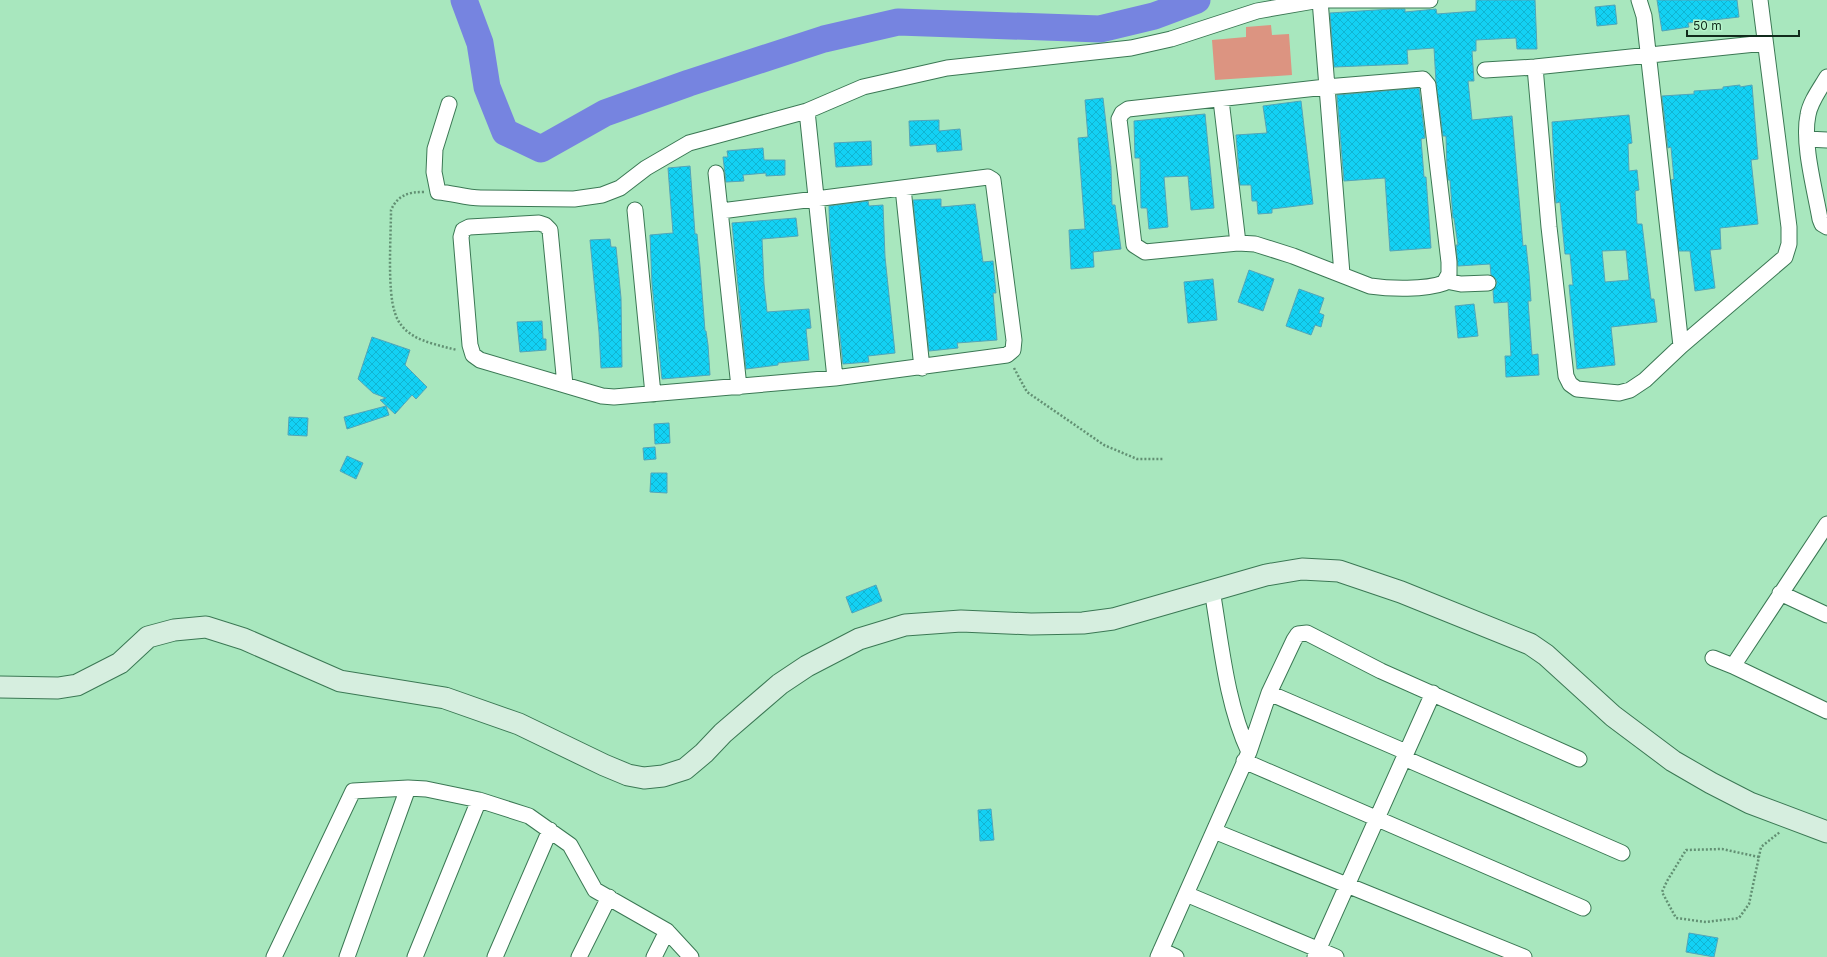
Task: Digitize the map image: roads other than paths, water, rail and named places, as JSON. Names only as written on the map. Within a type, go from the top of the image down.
[{"type":"main road","points":[[0,687],[58,688],[77,685],[120,663],[148,637],[160,632],[206,627],[258,644],[340,681],[445,698],[519,724],[604,765],[628,775],[644,778],[663,776],[685,769],[704,753],[723,733],[780,684],[808,666],[859,639],[905,625],[961,621],[1031,624],[1083,623],[1113,619],[1138,613],[1266,575],[1302,569],[1339,571],[1401,592],[1530,644],[1546,655],[1613,716],[1673,761],[1750,803],[1797,819],[1827,832]]},
{"type":"street","points":[[449,104],[435,149],[434,172],[438,192],[452,192],[466,198],[518,197],[574,199],[602,195],[620,188],[646,168],[689,143],[807,111],[863,87],[947,68],[1131,48],[1171,39],[1257,11],[1320,0],[1430,0]]},
{"type":"street","points":[[1320,0],[1342,274]]},
{"type":"street","points":[[1535,67],[1549,227],[1566,376],[1570,384],[1577,389],[1619,393],[1630,390],[1645,380],[1681,346],[1785,257],[1789,244],[1789,227],[1760,0]]},
{"type":"street","points":[[1637,2],[1644,16],[1681,346]]},
{"type":"street","points":[[1485,70],[1535,67],[1765,43]]},
{"type":"street","points":[[1827,77],[1811,105],[1808,116],[1807,139],[1820,219],[1822,224],[1827,227]]},
{"type":"street","points":[[1423,79],[1427,81],[1449,262],[1449,274],[1446,281],[1440,285],[1380,288],[1370,286],[1342,274],[1255,244],[1238,243],[1145,252],[1139,250],[1134,245],[1119,119],[1122,113],[1128,109],[1221,100],[1326,87],[1423,79]]},
{"type":"street","points":[[1221,100],[1238,243]]},
{"type":"street","points":[[807,111],[835,378]]},
{"type":"street","points":[[1807,139],[1827,140]]},
{"type":"street","points":[[716,173],[739,387]]},
{"type":"street","points":[[565,385],[550,230],[546,225],[539,223],[469,227],[464,230],[461,237],[470,345],[473,355],[480,360],[602,396],[614,397],[835,378],[922,368],[1007,355],[1013,350],[1014,340],[993,180],[988,177],[721,211]]},
{"type":"street","points":[[903,188],[922,368]]},
{"type":"street","points":[[635,210],[652,394]]},
{"type":"street","points":[[1446,281],[1461,284],[1488,283]]},
{"type":"street","points":[[1733,666],[1827,524]]},
{"type":"street","points":[[1212,590],[1223,659],[1240,733],[1247,756],[1377,819],[1583,908]]},
{"type":"street","points":[[1780,593],[1827,615]]},
{"type":"street","points":[[1176,957],[1159,954],[1247,756],[1269,693],[1298,634],[1307,633],[1381,671],[1579,759]]},
{"type":"street","points":[[1713,658],[1827,711]]},
{"type":"street","points":[[1269,693],[1622,853]]},
{"type":"street","points":[[1317,953],[1433,693]]},
{"type":"street","points":[[346,957],[408,788]]},
{"type":"street","points":[[274,957],[353,791],[408,788],[426,789],[479,800],[529,816],[570,844],[595,890],[666,931],[691,957]]},
{"type":"street","points":[[415,957],[479,800]]},
{"type":"street","points":[[495,957],[550,830]]},
{"type":"street","points":[[1214,831],[1524,957]]},
{"type":"street","points":[[1186,894],[1317,953],[1336,957]]},
{"type":"street","points":[[578,957],[609,897]]},
{"type":"street","points":[[654,957],[666,931]]},
{"type":"waterway","points":[[464,0],[480,43],[487,87],[505,132],[541,149],[605,113],[689,83],[824,39],[898,22],[1100,29],[1154,16],[1197,0]]}]
